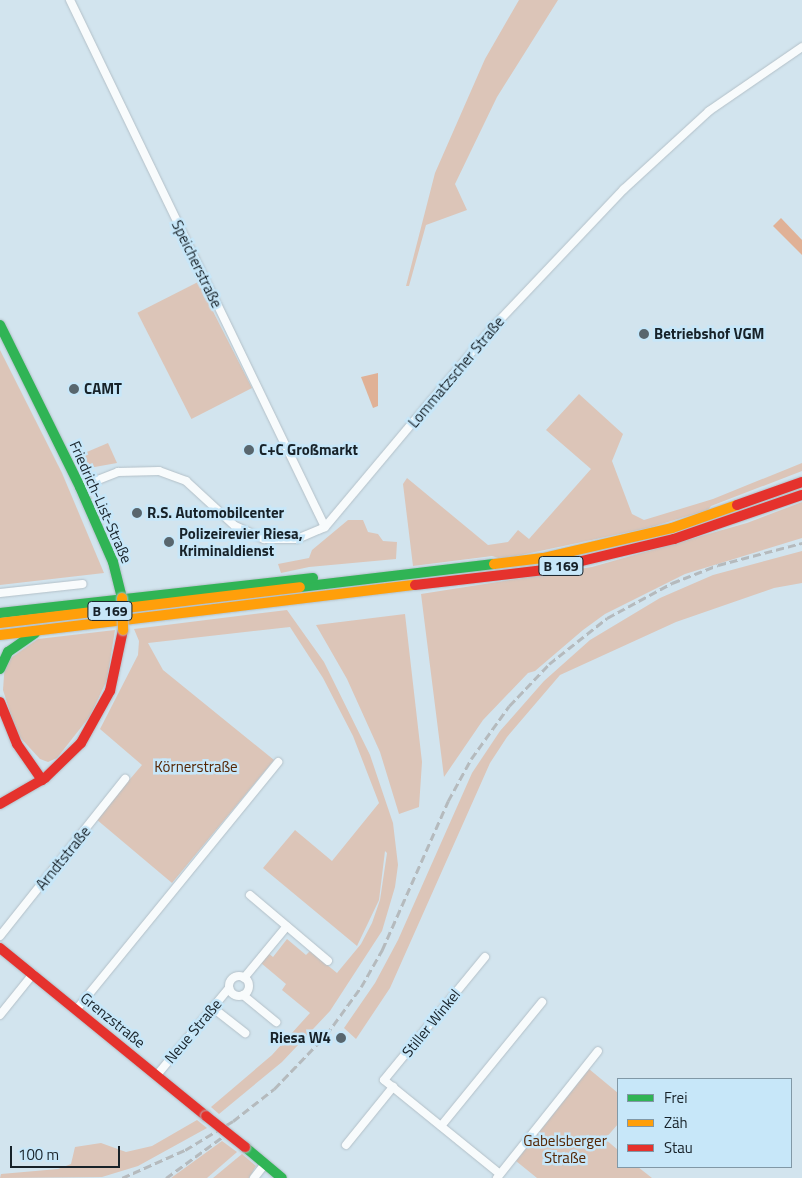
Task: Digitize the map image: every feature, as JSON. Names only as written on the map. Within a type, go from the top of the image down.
[{"type":"main road","name":"Friedrich-List-Straße","points":[[0,325],[80,487],[113,562],[122,598],[123,630],[117,672],[105,704],[76,749],[42,780],[0,804]]},
{"type":"main road","name":"B 169","points":[[0,623],[361,582],[579,551],[672,528],[802,482]]},
{"type":"main road","name":"B 169","points":[[0,635],[544,570],[674,539],[802,494]]},
{"type":"main road","points":[[0,613],[122,598],[330,577],[361,582]]},
{"type":"main road","points":[[0,669],[8,652],[41,630]]},
{"type":"main road","points":[[0,702],[17,744],[42,780]]},
{"type":"main road","name":"Grenzstraße","points":[[0,948],[282,1178]]},
{"type":"street","name":"Speicherstraße","points":[[70,0],[325,527]]},
{"type":"street","name":"Lommatzscher Straße","points":[[325,527],[493,327],[618,196],[703,116],[802,47]]},
{"type":"street","points":[[80,487],[118,472],[159,471],[186,481],[235,526],[258,537],[287,540],[325,527]]},
{"type":"street","points":[[0,593],[83,584]]},
{"type":"street","points":[[76,1010],[278,762]]},
{"type":"street","name":"Arndtstraße","points":[[0,936],[125,779]]},
{"type":"street","points":[[250,895],[328,961]]},
{"type":"street","points":[[244,978],[249,988],[243,995],[236,996],[229,988],[232,979],[244,978],[287,926]]},
{"type":"street","name":"Stiller Winkel","points":[[393,1088],[384,1080],[485,957]]},
{"type":"street","points":[[0,1016],[33,974]]},
{"type":"street","name":"Neue Straße","points":[[157,1075],[229,988]]},
{"type":"street","name":"Neue Straße","points":[[243,995],[276,1022]]},
{"type":"street","points":[[441,1126],[542,1002]]},
{"type":"street","points":[[213,1008],[245,1033]]},
{"type":"street","points":[[346,1145],[393,1088],[441,1126],[498,1176],[598,1051]]},
{"type":"street","points":[[254,1178],[265,1164]]},
{"type":"green space","points":[[519,0],[558,0],[497,97],[455,184],[467,210],[426,225],[409,286],[406,286],[435,173],[485,59]]},
{"type":"green space","points":[[198,282],[252,388],[191,419],[137,313]]},
{"type":"green space","points":[[0,350],[62,473],[104,573],[0,585]]},
{"type":"green space","points":[[579,394],[623,434],[612,461],[632,514],[644,520],[713,499],[802,463],[802,471],[711,506],[708,510],[648,528],[502,559],[492,556],[413,566],[403,484],[407,478],[488,545],[508,542],[518,530],[529,539],[591,469],[546,430]]},
{"type":"green space","points":[[108,443],[117,463],[89,468],[79,465],[75,457]]},
{"type":"green space","points":[[802,502],[802,538],[685,574],[605,614],[583,630],[535,671],[528,673],[483,720],[444,777],[421,594],[592,567],[747,523]]},
{"type":"green space","points":[[348,520],[363,520],[368,532],[378,534],[383,541],[397,542],[396,559],[309,567],[281,573],[278,564],[309,558],[312,550]]},
{"type":"green space","points":[[802,551],[802,583],[774,588],[676,622],[560,675],[507,737],[490,763],[390,988],[356,1039],[344,1028],[375,983],[398,940],[472,773],[500,731],[544,681],[590,640],[660,598],[713,575]]},
{"type":"green space","name":"Körnerstraße","points":[[287,610],[324,662],[370,755],[393,823],[398,865],[395,887],[382,931],[330,1011],[282,1062],[219,1114],[211,1107],[272,1055],[310,1013],[282,990],[286,984],[261,963],[268,953],[273,957],[287,939],[306,955],[310,951],[337,973],[361,944],[372,923],[380,900],[387,853],[385,851],[379,900],[357,946],[263,868],[295,830],[332,861],[379,803],[353,736],[323,678],[290,627],[148,643],[163,670],[274,760],[172,883],[96,819],[142,765],[100,729],[138,655],[139,641],[134,629]]},
{"type":"green space","points":[[405,614],[422,762],[419,807],[399,814],[380,752],[347,679],[316,625]]},
{"type":"green space","points":[[115,630],[107,680],[90,716],[57,758],[48,762],[40,759],[17,734],[3,690],[5,662],[38,639]]},
{"type":"green space","name":"Gabelsberger Straße","points":[[589,1069],[617,1092],[617,1125],[605,1139],[617,1149],[617,1168],[639,1168],[652,1178],[537,1178],[516,1161]]},
{"type":"green space","points":[[197,1120],[207,1128],[138,1166],[102,1177],[0,1178],[1,1174],[58,1169],[71,1164],[75,1147],[101,1143],[126,1152],[152,1146]]},
{"type":"green space","points":[[222,1141],[237,1152],[207,1178],[171,1178]]},
{"type":"green space","points":[[242,1154],[256,1166],[249,1178],[213,1178]]},
{"type":"shaded area","points":[[781,218],[802,240],[802,255],[773,226]]},
{"type":"shaded area","points":[[378,373],[378,406],[373,408],[361,377]]},
{"type":"railway","points":[[122,1178],[185,1150],[233,1121],[274,1089],[326,1035],[361,987],[382,950],[448,801],[471,759],[509,706],[549,664],[607,618],[672,583],[718,565],[802,543]]},
{"type":"railway","points":[[166,1178],[229,1132]]},
{"type":"traffic: fast","points":[[0,325],[80,487],[113,562],[122,598]]},
{"type":"traffic: fast","points":[[300,587],[494,564]]},
{"type":"traffic: fast","points":[[0,613],[313,578]]},
{"type":"traffic: fast","points":[[0,669],[8,652],[35,633]]},
{"type":"traffic: fast","points":[[245,1147],[282,1178]]},
{"type":"traffic: slow","points":[[494,564],[543,558],[672,528],[737,505]]},
{"type":"traffic: slow","points":[[0,635],[415,585]]},
{"type":"traffic: slow","points":[[0,623],[300,587]]},
{"type":"traffic: slow","points":[[122,598],[123,630]]},
{"type":"traffic: jam","points":[[737,505],[802,482]]},
{"type":"traffic: jam","points":[[415,585],[544,570],[674,539],[802,495]]},
{"type":"traffic: jam","points":[[0,804],[45,778],[81,743],[110,691],[123,630]]},
{"type":"traffic: jam","points":[[0,702],[17,744],[42,780]]},
{"type":"traffic: jam","points":[[0,948],[206,1116]]},
{"type":"traffic: jam","points":[[206,1116],[245,1147]]},
{"type":"place","name":"Betriebshof VGM","points":[[644,334]]},
{"type":"place","name":"CAMT","points":[[74,389]]},
{"type":"place","name":"C+C Großmarkt","points":[[249,450]]},
{"type":"place","name":"R.S. Automobilcenter","points":[[137,513]]},
{"type":"place","name":"Polizeirevier Riesa, Kriminaldienst","points":[[169,542]]},
{"type":"place","name":"Riesa W4","points":[[341,1038]]}]
